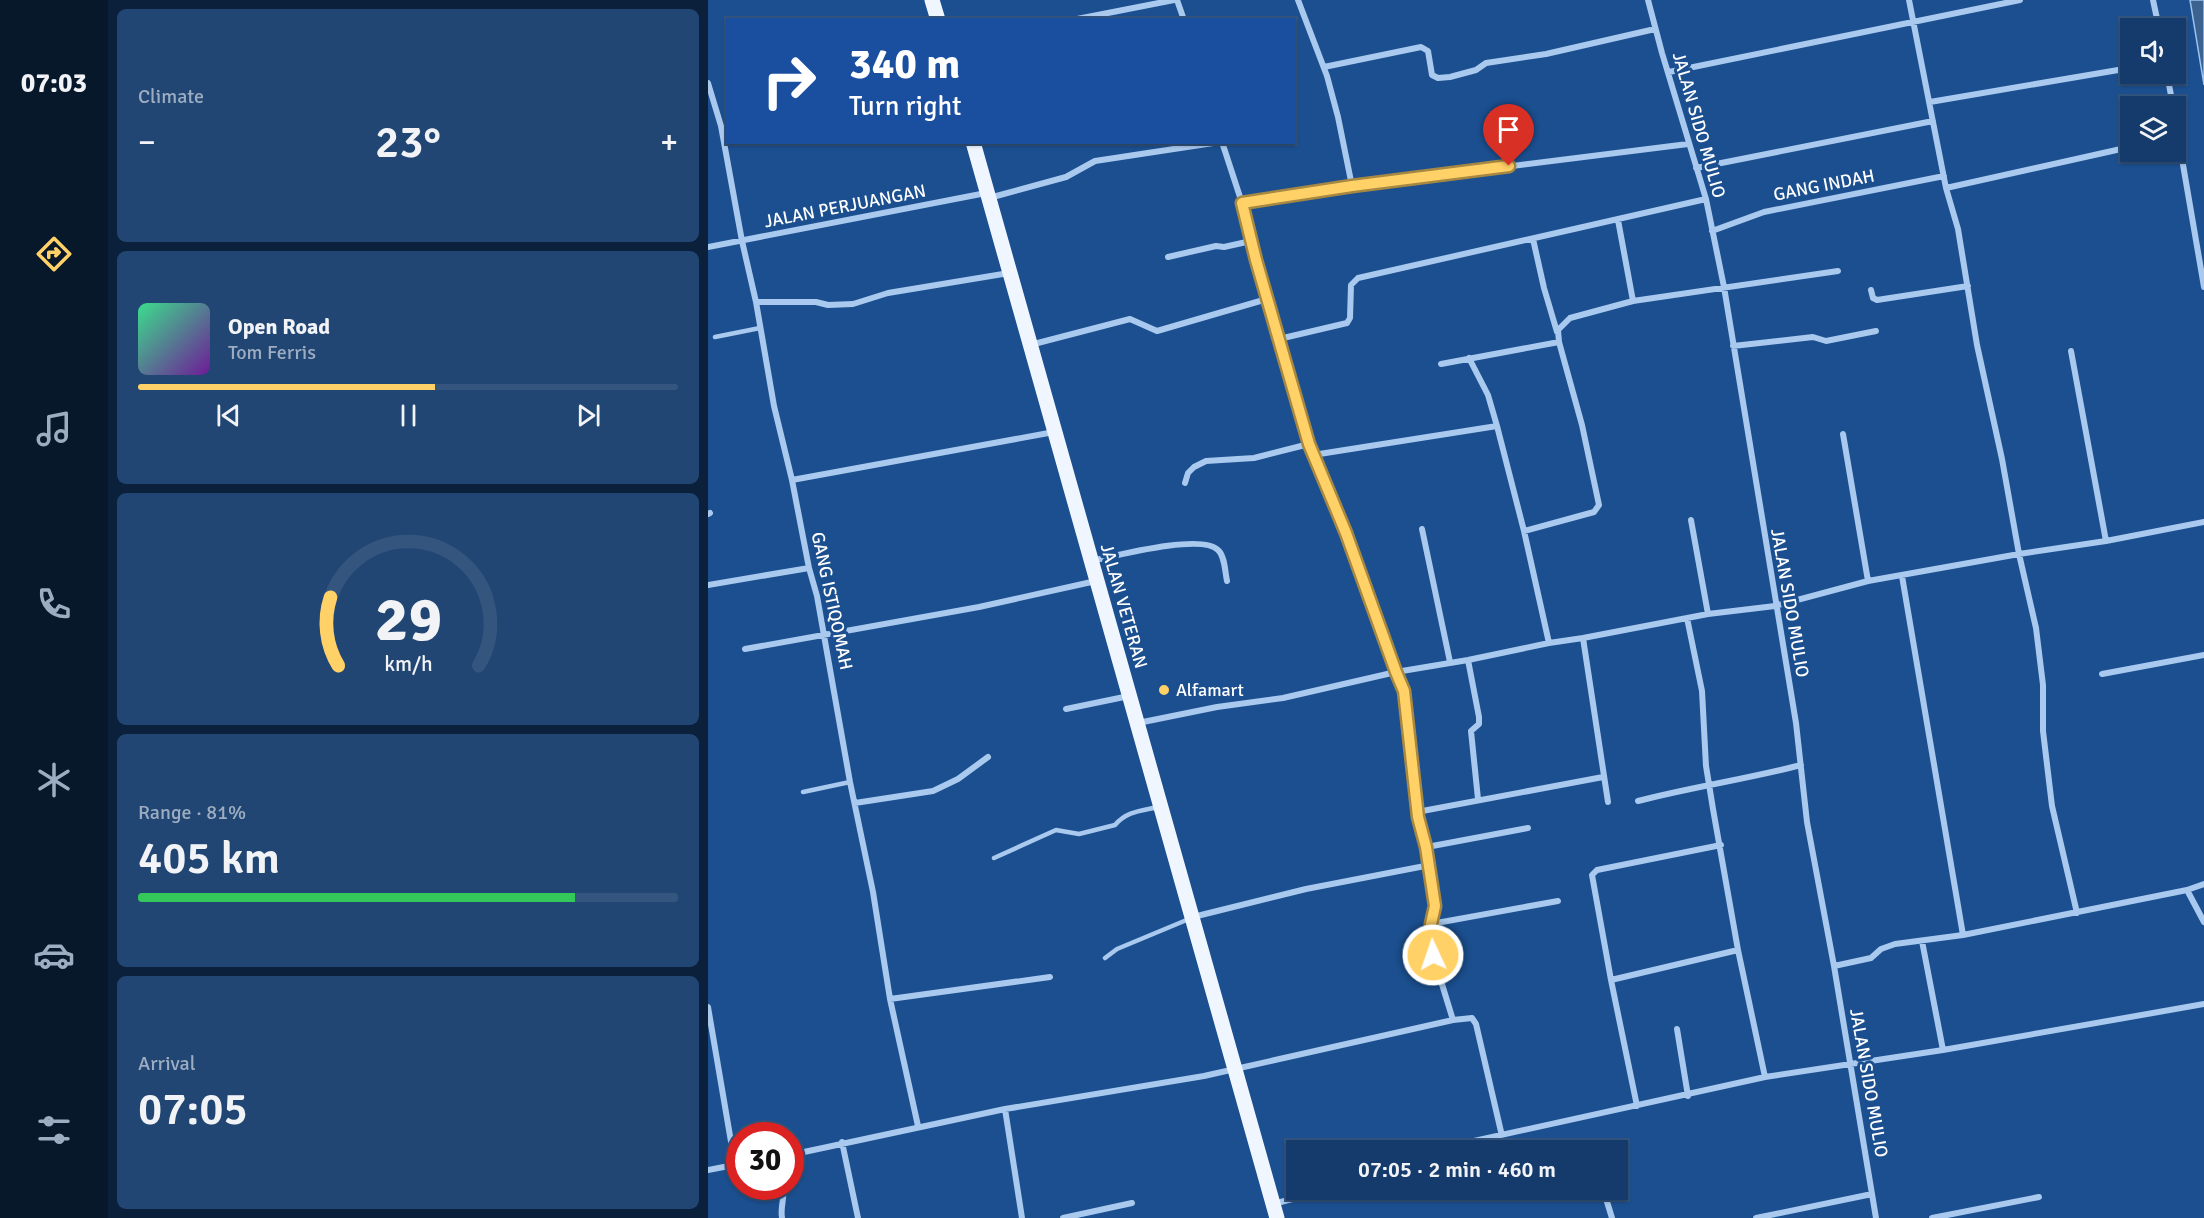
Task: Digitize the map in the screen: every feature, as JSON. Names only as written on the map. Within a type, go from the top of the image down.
[{"type":"main road","points":[[932,0],[937,18]]},
{"type":"main road","name":"JALAN VETERAN","points":[[974,144],[1275,1211]]},
{"type":"street","points":[[1082,18],[1176,0],[1183,18]]},
{"type":"street","points":[[1298,0],[1324,67],[1338,117],[1352,186]]},
{"type":"street","name":"JALAN SIDO MULIO","points":[[1648,0],[1688,144],[1706,199],[1724,287],[1796,723],[1807,822],[1851,1063],[1876,1218]]},
{"type":"street","points":[[1909,0],[1946,188],[1958,229],[1977,345],[2036,628],[2043,685],[2043,731],[2052,806],[2077,913]]},
{"type":"street","points":[[1669,72],[2020,0]]},
{"type":"street","points":[[2153,0],[2157,18]]},
{"type":"street","points":[[1324,67],[1421,47],[1428,51],[1432,75],[1438,78],[1450,77],[1476,70],[1486,63],[1546,54],[1655,29]]},
{"type":"street","points":[[1930,102],[2120,70]]},
{"type":"street","name":"GANG ISTIQOMAH","points":[[708,83],[721,126],[774,406],[817,596],[850,782],[873,892],[890,999],[918,1126]]},
{"type":"street","points":[[1696,168],[1933,121]]},
{"type":"street","name":"JALAN PERJUANGAN","points":[[708,247],[988,195],[1066,177],[1095,161],[1208,144]]},
{"type":"street","points":[[1222,144],[1242,203],[1309,444],[1346,533],[1404,691],[1417,812],[1430,865],[1435,906],[1431,924],[1433,955],[1453,1020]]},
{"type":"street","points":[[1242,203],[1352,186],[1688,144]]},
{"type":"street","points":[[1946,188],[2120,149]]},
{"type":"street","points":[[2182,162],[2204,287]]},
{"type":"street","name":"GANG INDAH","points":[[1712,231],[1764,212],[1944,176]]},
{"type":"street","points":[[1279,339],[1347,323],[1350,318],[1351,285],[1358,278],[1706,199]]},
{"type":"street","points":[[1618,220],[1633,301]]},
{"type":"street","points":[[1524,531],[1594,512],[1599,505],[1582,425],[1544,288],[1533,239]]},
{"type":"street","points":[[1168,257],[1251,241]]},
{"type":"street","points":[[1558,332],[1559,326],[1570,318],[1633,301],[1838,271]]},
{"type":"street","points":[[756,302],[853,304],[888,293],[1010,273]]},
{"type":"street","points":[[1871,290],[1873,298],[1877,300],[1968,286]]},
{"type":"street","points":[[1030,345],[1130,319],[1135,319],[1157,331],[1267,299]]},
{"type":"street","points":[[1733,345],[1814,337],[1826,341],[1876,330]]},
{"type":"street","points":[[1441,364],[1559,342]]},
{"type":"street","points":[[2071,351],[2106,541]]},
{"type":"street","points":[[1469,358],[1488,395],[1497,426],[1549,643]]},
{"type":"street","points":[[1313,454],[1497,426]]},
{"type":"street","points":[[792,480],[1054,432]]},
{"type":"street","points":[[1843,434],[1868,581]]},
{"type":"street","points":[[1185,483],[1188,473],[1206,461],[1254,458],[1309,444]]},
{"type":"street","points":[[1691,519],[1708,614]]},
{"type":"street","points":[[1137,723],[1217,707],[1282,698],[1396,672],[1549,643],[1708,614],[1775,606],[1868,581],[2204,522]]},
{"type":"street","points":[[1422,530],[1450,662]]},
{"type":"street","points":[[1091,561],[1187,543],[1206,543],[1215,547],[1221,554],[1227,581]]},
{"type":"street","points":[[708,585],[809,567]]},
{"type":"street","points":[[1902,576],[1963,934]]},
{"type":"street","points":[[745,649],[979,607],[1097,581]]},
{"type":"street","points":[[1687,618],[1702,692],[1709,785],[1738,950],[1765,1077]]},
{"type":"street","points":[[1583,638],[1608,802]]},
{"type":"street","points":[[2102,674],[2204,655]]},
{"type":"street","points":[[1468,660],[1479,717],[1479,724],[1471,731],[1478,799]]},
{"type":"street","points":[[1066,710],[1129,695]]},
{"type":"street","points":[[855,803],[933,791],[958,779],[988,757]]},
{"type":"street","points":[[1638,801],[1801,765]]},
{"type":"street","points":[[1417,812],[1604,777]]},
{"type":"street","points":[[1426,847],[1528,828]]},
{"type":"street","points":[[1637,1106],[1592,875],[1597,870],[1720,845]]},
{"type":"street","points":[[1192,918],[1306,889],[1430,865]]},
{"type":"street","points":[[1834,966],[1871,958],[1887,946],[2077,913],[2187,890],[2204,884]]},
{"type":"street","points":[[2187,890],[2204,922]]},
{"type":"street","points":[[1431,924],[1558,901]]},
{"type":"street","points":[[1922,941],[1943,1050]]},
{"type":"street","points":[[1611,980],[1738,950]]},
{"type":"street","points":[[890,999],[1050,977]]},
{"type":"street","points":[[1482,1140],[1765,1077],[1943,1050],[2204,1004]]},
{"type":"street","points":[[708,1007],[729,1122]]},
{"type":"street","points":[[804,1152],[1005,1109],[1204,1077],[1453,1020],[1472,1018],[1476,1024],[1502,1136]]},
{"type":"street","points":[[1677,1029],[1688,1096]]},
{"type":"street","points":[[1005,1109],[1022,1218]]},
{"type":"street","points":[[843,1142],[858,1218]]},
{"type":"street","points":[[708,1170],[726,1167]]},
{"type":"street","points":[[1756,1218],[1872,1194]]},
{"type":"street","points":[[1932,1218],[2039,1197]]},
{"type":"street","points":[[782,1218],[784,1200]]},
{"type":"street","points":[[1275,1211],[1303,1200]]},
{"type":"street","points":[[1606,1200],[1612,1218]]},
{"type":"street","points":[[1063,1218],[1132,1203]]},
{"type":"lane","points":[[715,337],[760,328]]},
{"type":"lane","points":[[803,792],[850,782]]},
{"type":"lane","points":[[994,858],[1056,830],[1086,833],[1116,825],[1120,818],[1126,815],[1160,806]]},
{"type":"lane","points":[[1105,958],[1117,949],[1192,918]]},
{"type":"water","points":[[2190,0],[2204,0],[2204,85]]},
{"type":"place","name":"Alfamart","points":[[1164,690]]},
{"type":"route","points":[[1433,955],[1431,924],[1435,906],[1430,865],[1418,817],[1404,691],[1346,533],[1309,444],[1242,203],[1509,166]]}]
